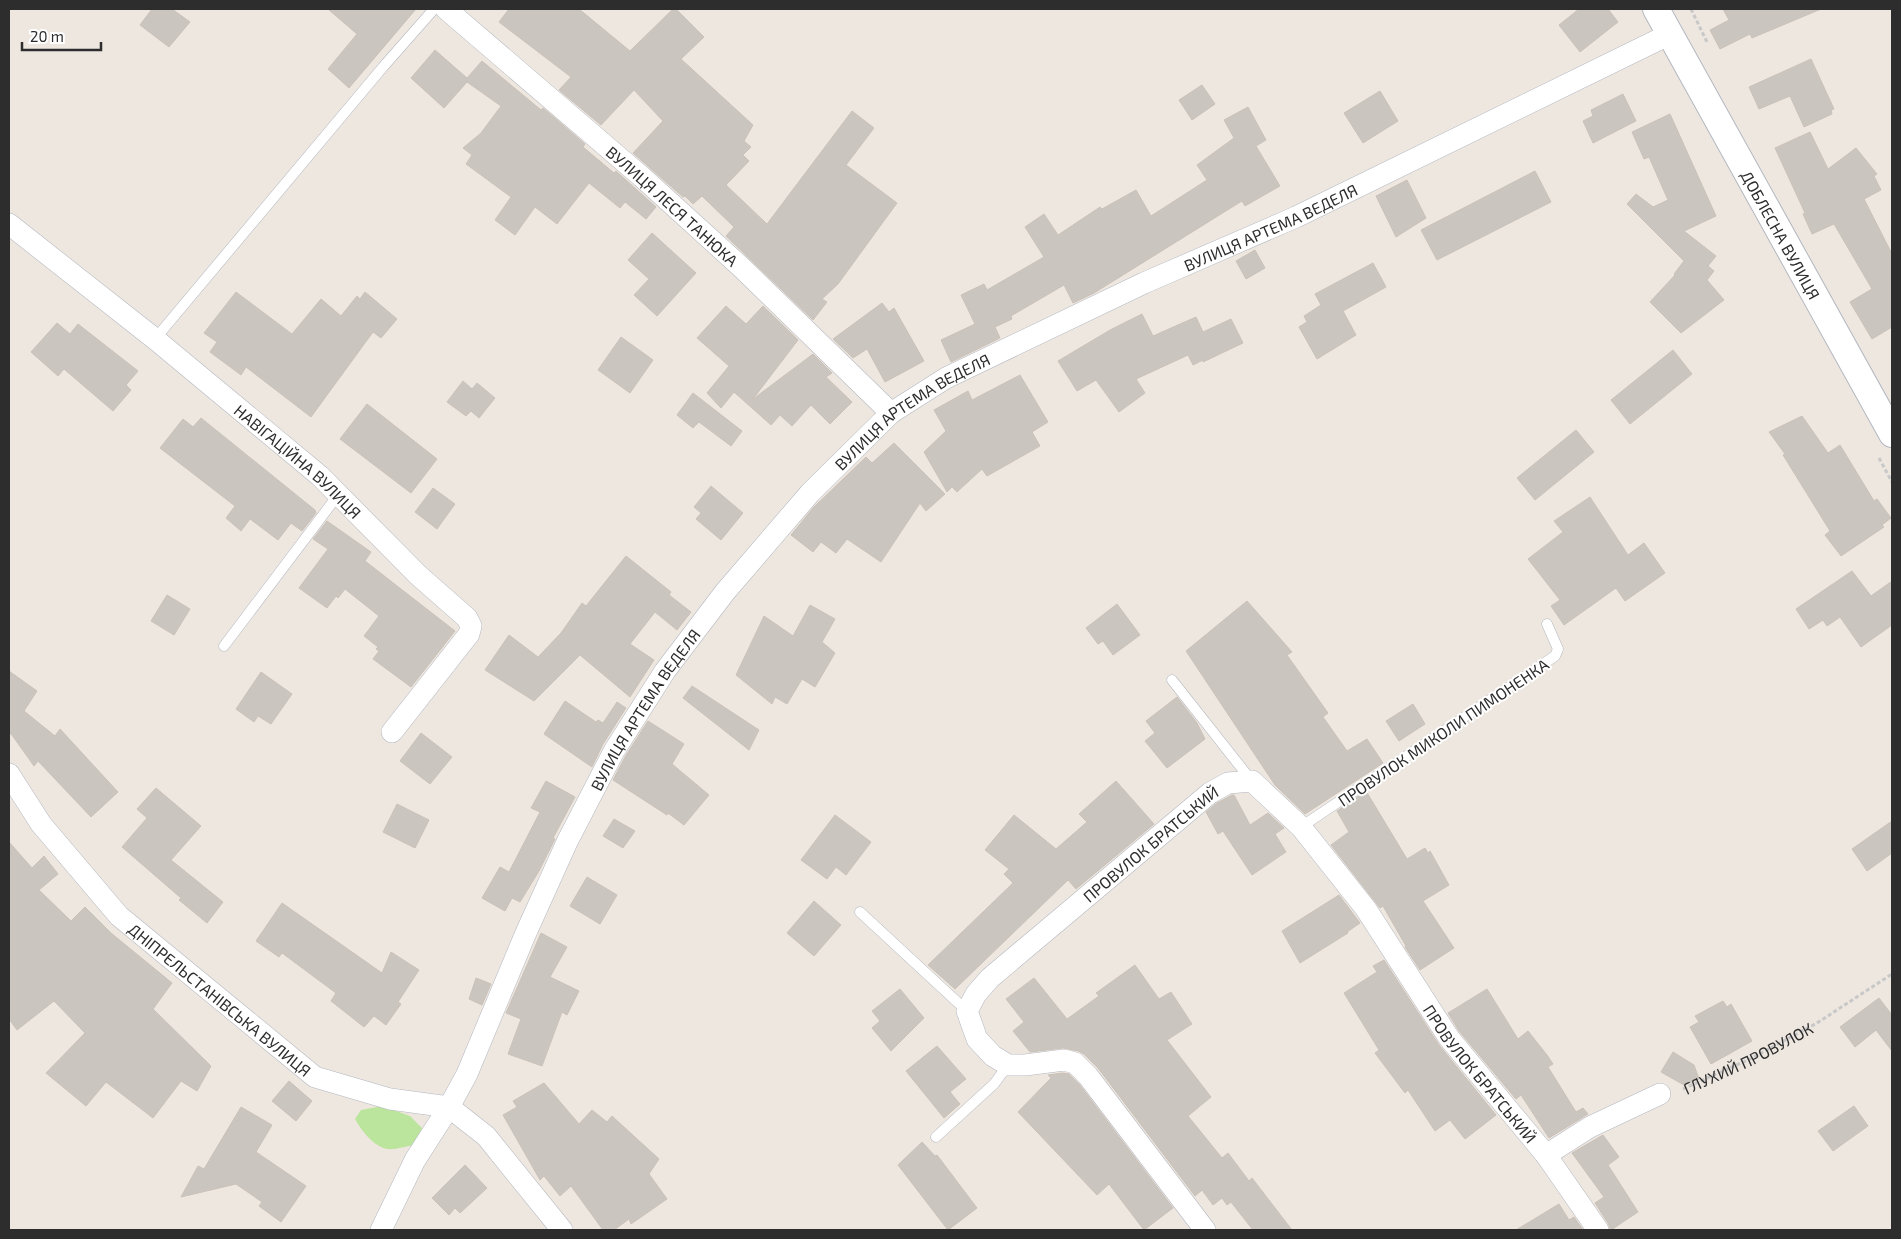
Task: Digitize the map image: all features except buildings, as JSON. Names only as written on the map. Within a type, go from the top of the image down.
[{"type":"street","name":"ВУЛИЦЯ ЛЕСЯ ТАНЮКА","points":[[446,9],[650,183],[741,267],[891,413]]},
{"type":"street","name":"ДОБЛЕСНА ВУЛИЦЯ","points":[[1656,9],[1892,434]]},
{"type":"street","name":"ВУЛИЦЯ АРТЕМА ВЕДЕЛЯ","points":[[449,1107],[467,1074],[525,935],[568,842],[614,751],[665,671],[731,585],[810,494],[891,413],[946,378],[1144,283],[1296,217],[1670,34]]},
{"type":"street","name":"НАВІГАЦІЙНА ВУЛИЦЯ","points":[[9,224],[155,339],[320,476],[418,575],[467,618],[471,626],[469,634],[392,732]]},
{"type":"street","name":"ДНІПРЕЛЬСТАНІВСЬКА ВУЛИЦЯ","points":[[9,774],[41,824],[119,916],[315,1077],[390,1099],[449,1107]]},
{"type":"street","name":"ПРОВУЛОК БРАТСЬКИЙ","points":[[967,1011],[976,994],[990,978],[1210,793],[1228,782],[1252,781],[1301,827],[1366,909],[1450,1038],[1546,1155],[1598,1230]]},
{"type":"street","points":[[967,1011],[977,1039],[994,1056],[1008,1065],[1025,1065],[1064,1060],[1075,1063],[1088,1076],[1205,1230]]},
{"type":"street","points":[[1546,1155],[1590,1127],[1660,1094]]},
{"type":"street","points":[[381,1230],[414,1160],[449,1107],[486,1136],[562,1230]]},
{"type":"lane","points":[[155,339],[434,9]]},
{"type":"lane","points":[[224,646],[338,495]]},
{"type":"lane","name":"ПРОВУЛОК МИКОЛИ ПИМОНЕНКА","points":[[1301,827],[1555,656],[1558,649],[1547,624]]},
{"type":"lane","points":[[1172,680],[1252,781]]},
{"type":"lane","points":[[860,912],[967,1011]]},
{"type":"lane","points":[[936,1137],[994,1084],[1008,1065]]},
{"type":"path","name":"ГЛУХИЙ ПРОВУЛОК","points":[[1660,1094],[1683,1089],[1750,1059],[1817,1023],[1892,974]]},
{"type":"green space","points":[[382,1106],[410,1116],[422,1128],[415,1145],[387,1149],[377,1145],[364,1133],[355,1119],[361,1110]]}]
